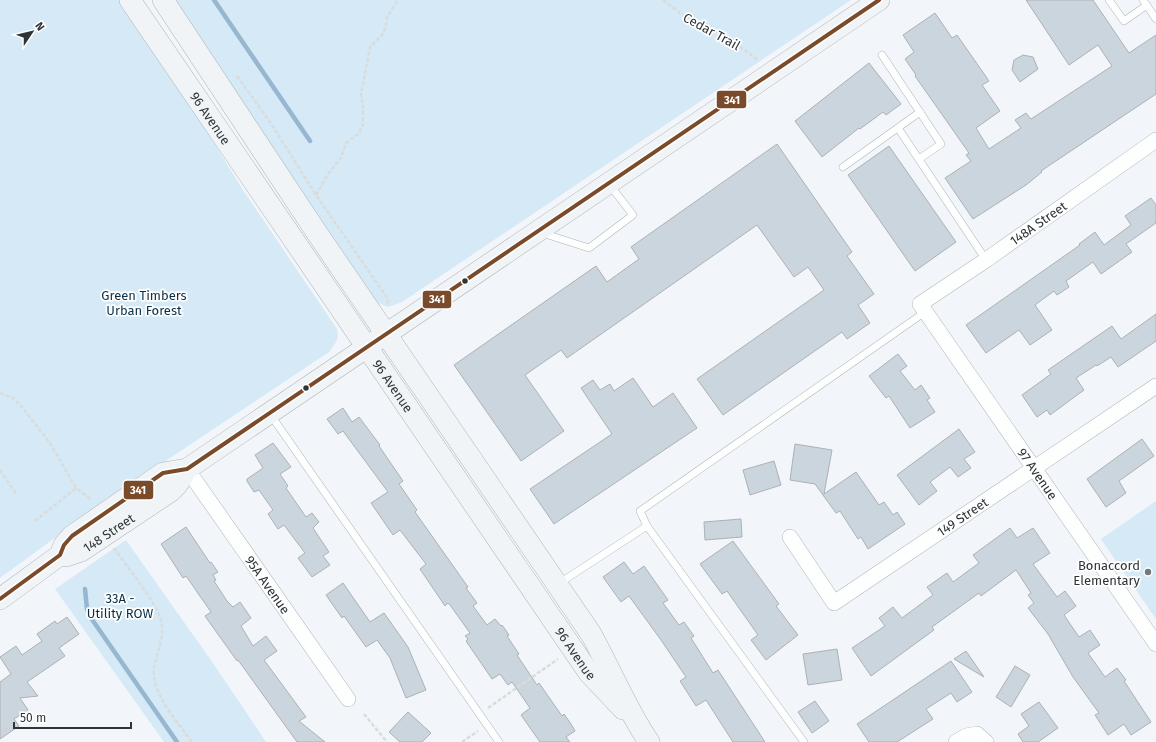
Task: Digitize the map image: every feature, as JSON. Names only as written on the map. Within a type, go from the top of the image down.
[{"type":"main road","name":"96 Avenue","points":[[130,0],[589,673],[644,734]]},
{"type":"main road","name":"96 Avenue","points":[[163,0],[317,233],[591,634],[644,734]]},
{"type":"main road","name":"148 Street","points":[[0,599],[60,555],[64,545],[72,536],[162,473],[187,469],[880,0]]},
{"type":"street","name":"148A Street","points":[[922,308],[986,260],[1156,140]]},
{"type":"street","name":"97 Avenue","points":[[922,308],[1156,644]]},
{"type":"street","name":"149 Street","points":[[790,537],[834,603],[1156,386]]},
{"type":"street","name":"95A Avenue","points":[[187,469],[348,699]]},
{"type":"street","points":[[956,742],[966,736],[978,734],[986,742]]},
{"type":"lane","points":[[1109,0],[1124,21],[1145,2],[1156,19]]},
{"type":"lane","points":[[882,55],[941,144],[919,159]]},
{"type":"lane","points":[[843,167],[920,112]]},
{"type":"lane","points":[[898,128],[986,260]]},
{"type":"lane","points":[[538,231],[589,248],[633,215],[609,184]]},
{"type":"lane","points":[[804,742],[647,526],[640,510],[922,308]]},
{"type":"lane","points":[[270,414],[499,742]]},
{"type":"lane","points":[[558,584],[647,526]]},
{"type":"path","points":[[316,195],[328,174],[341,158],[346,143],[358,134],[363,124],[361,94],[370,47],[384,33],[387,17],[398,0]]},
{"type":"path","name":"Cedar Trail","points":[[662,0],[680,14],[703,23],[731,40],[761,62]]},
{"type":"path","points":[[235,73],[270,122],[316,195],[388,299],[386,308]]},
{"type":"path","points":[[0,393],[13,398],[26,412],[64,466],[76,488],[93,500]]},
{"type":"path","points":[[0,470],[17,495]]},
{"type":"path","points":[[35,521],[76,488]]},
{"type":"path","points":[[111,544],[160,616],[162,631],[154,668],[154,678],[162,698],[192,742]]},
{"type":"path","points":[[480,714],[561,657]]},
{"type":"path","points":[[364,714],[387,742]]},
{"type":"path","points":[[462,742],[487,724]]},
{"type":"green space","name":"Green Timbers Urban Forest","points":[[0,0],[121,0],[176,82],[243,190],[337,329],[338,336],[329,352],[104,502],[0,578]]},
{"type":"green space","points":[[170,0],[851,0],[402,302],[388,307],[376,302]]},
{"type":"green space","points":[[1156,501],[1156,619],[1101,539]]},
{"type":"green space","name":"33A - Utility ROW","points":[[126,540],[215,666],[266,742],[164,742],[55,589]]},
{"type":"building","points":[[1026,0],[1093,0],[1129,53],[1156,35],[1156,94],[1041,171],[1042,172],[1026,185],[973,219],[945,178],[971,161],[966,155],[969,153],[915,76],[916,75],[905,59],[914,52],[903,35],[935,13],[952,38],[957,35],[989,81],[982,85],[1000,111],[976,128],[989,149],[1021,128],[1015,120],[1026,113],[1031,119],[1112,66],[1098,45],[1069,65]]},
{"type":"building","points":[[1023,55],[1033,57],[1038,69],[1020,82],[1012,70],[1014,60]]},
{"type":"building","points":[[869,63],[901,104],[886,115],[883,112],[860,129],[859,128],[822,157],[795,121]]},
{"type":"building","points":[[777,144],[852,252],[847,256],[874,294],[858,305],[870,323],[847,339],[842,332],[723,415],[697,379],[824,290],[808,267],[794,277],[757,225],[567,358],[561,350],[525,375],[564,431],[521,461],[454,365],[596,266],[607,282],[639,259],[631,247]]},
{"type":"building","points":[[889,146],[956,242],[915,271],[848,175]]},
{"type":"building","points":[[1151,198],[1156,205],[1156,223],[1126,244],[1132,252],[1101,274],[1093,262],[1066,281],[1069,287],[1057,295],[1054,291],[1035,305],[1052,330],[1030,345],[1019,330],[986,353],[966,325],[1080,245],[1079,244],[1095,232],[1104,245],[1131,225],[1125,216]]},
{"type":"building","points":[[1156,314],[1156,341],[1118,367],[1111,357],[1097,366],[1096,365],[1076,378],[1084,390],[1050,415],[1047,410],[1037,417],[1022,395],[1051,374],[1048,370],[1112,326],[1121,339]]},
{"type":"building","points":[[898,354],[907,366],[900,371],[915,390],[921,385],[930,398],[927,400],[935,412],[910,428],[889,396],[886,398],[869,376]]},
{"type":"building","points":[[633,378],[653,407],[673,393],[697,428],[554,524],[530,489],[612,434],[581,388],[593,380],[600,390],[610,384],[614,391]]},
{"type":"building","points":[[343,408],[352,422],[359,417],[380,445],[379,446],[403,481],[399,484],[417,510],[415,512],[468,587],[466,588],[477,603],[473,606],[487,625],[495,619],[501,626],[502,625],[509,635],[507,636],[519,654],[517,655],[537,685],[539,683],[562,716],[564,714],[571,724],[575,731],[566,737],[570,742],[540,742],[521,715],[530,708],[512,682],[508,685],[500,674],[492,679],[466,641],[468,639],[465,636],[470,633],[450,605],[448,603],[445,606],[420,569],[426,564],[400,530],[393,535],[371,503],[388,492],[343,431],[338,434],[327,419]]},
{"type":"building","points":[[959,429],[975,452],[964,459],[971,468],[958,477],[950,467],[930,482],[937,491],[919,505],[897,475]]},
{"type":"building","points":[[1142,439],[1154,456],[1119,481],[1126,493],[1106,507],[1087,479]]},
{"type":"building","points":[[273,443],[291,467],[280,474],[288,486],[286,488],[306,517],[312,513],[319,522],[313,528],[329,552],[323,556],[330,565],[312,577],[298,558],[305,553],[284,525],[278,529],[268,514],[273,510],[259,490],[254,492],[247,481],[247,479],[263,468],[255,455]]},
{"type":"building","points":[[795,444],[832,450],[824,494],[856,472],[879,505],[884,502],[893,515],[897,512],[905,524],[868,549],[861,537],[858,539],[840,511],[836,513],[815,484],[790,480]]},
{"type":"building","points":[[774,461],[781,485],[750,495],[743,470]]},
{"type":"building","points":[[741,519],[742,537],[705,540],[704,522]]},
{"type":"building","points":[[186,527],[210,563],[211,562],[218,572],[213,575],[216,580],[214,581],[227,601],[233,607],[240,602],[251,618],[241,626],[253,646],[266,636],[277,651],[264,660],[306,717],[299,721],[325,742],[297,742],[205,616],[211,612],[186,576],[183,578],[161,544]]},
{"type":"building","points":[[1010,528],[1017,538],[1033,528],[1050,553],[1033,564],[1057,597],[1065,591],[1076,606],[1064,615],[1079,637],[1090,630],[1100,645],[1088,653],[1105,677],[1117,668],[1126,680],[1124,681],[1151,722],[1131,735],[1124,724],[1108,735],[1095,715],[1099,713],[1073,677],[1048,634],[1028,608],[1034,603],[1028,595],[1031,593],[1016,570],[981,596],[979,593],[932,627],[934,630],[871,676],[852,648],[885,626],[879,618],[893,607],[902,618],[933,595],[927,587],[947,573],[953,582],[979,563],[973,555]]},
{"type":"building","points":[[733,541],[779,604],[776,606],[798,635],[766,660],[751,640],[758,635],[727,591],[722,594],[700,564]]},
{"type":"building","points":[[624,562],[633,574],[644,566],[668,600],[663,603],[679,625],[684,622],[694,636],[691,638],[713,673],[718,670],[765,742],[733,742],[706,700],[696,706],[680,681],[686,677],[661,640],[629,596],[621,602],[603,577]]},
{"type":"building","points":[[343,583],[370,622],[384,613],[408,647],[426,690],[406,698],[390,658],[377,640],[366,647],[344,616],[342,618],[326,595]]},
{"type":"building","points":[[67,617],[79,634],[59,648],[65,656],[27,682],[38,696],[20,698],[28,710],[14,719],[19,726],[0,739],[0,682],[11,674],[0,657],[16,646],[22,655],[42,641],[37,634],[55,621],[57,624]]},
{"type":"building","points":[[837,649],[842,680],[808,685],[803,654]]},
{"type":"building","points":[[966,651],[984,677],[954,659]]},
{"type":"building","points":[[951,661],[972,692],[957,702],[951,693],[926,709],[933,719],[897,742],[869,742],[857,724]]},
{"type":"building","points":[[1015,666],[1030,675],[1011,707],[996,697]]},
{"type":"building","points":[[815,701],[829,721],[812,733],[798,712]]},
{"type":"building","points":[[1039,702],[1058,728],[1038,742],[1023,742],[1018,734],[1029,726],[1021,714]]},
{"type":"building","points":[[408,712],[431,733],[422,742],[400,742],[389,732]]},
{"type":"waterway","points":[[214,0],[310,141]]},
{"type":"waterway","points":[[85,589],[87,609],[91,618],[177,742]]},
{"type":"transit line","name":"341","points":[[0,599],[60,555],[64,545],[72,536],[163,473],[187,469],[879,0]]},
{"type":"place","name":"Bonaccord Elementary","points":[[1148,572]]}]
